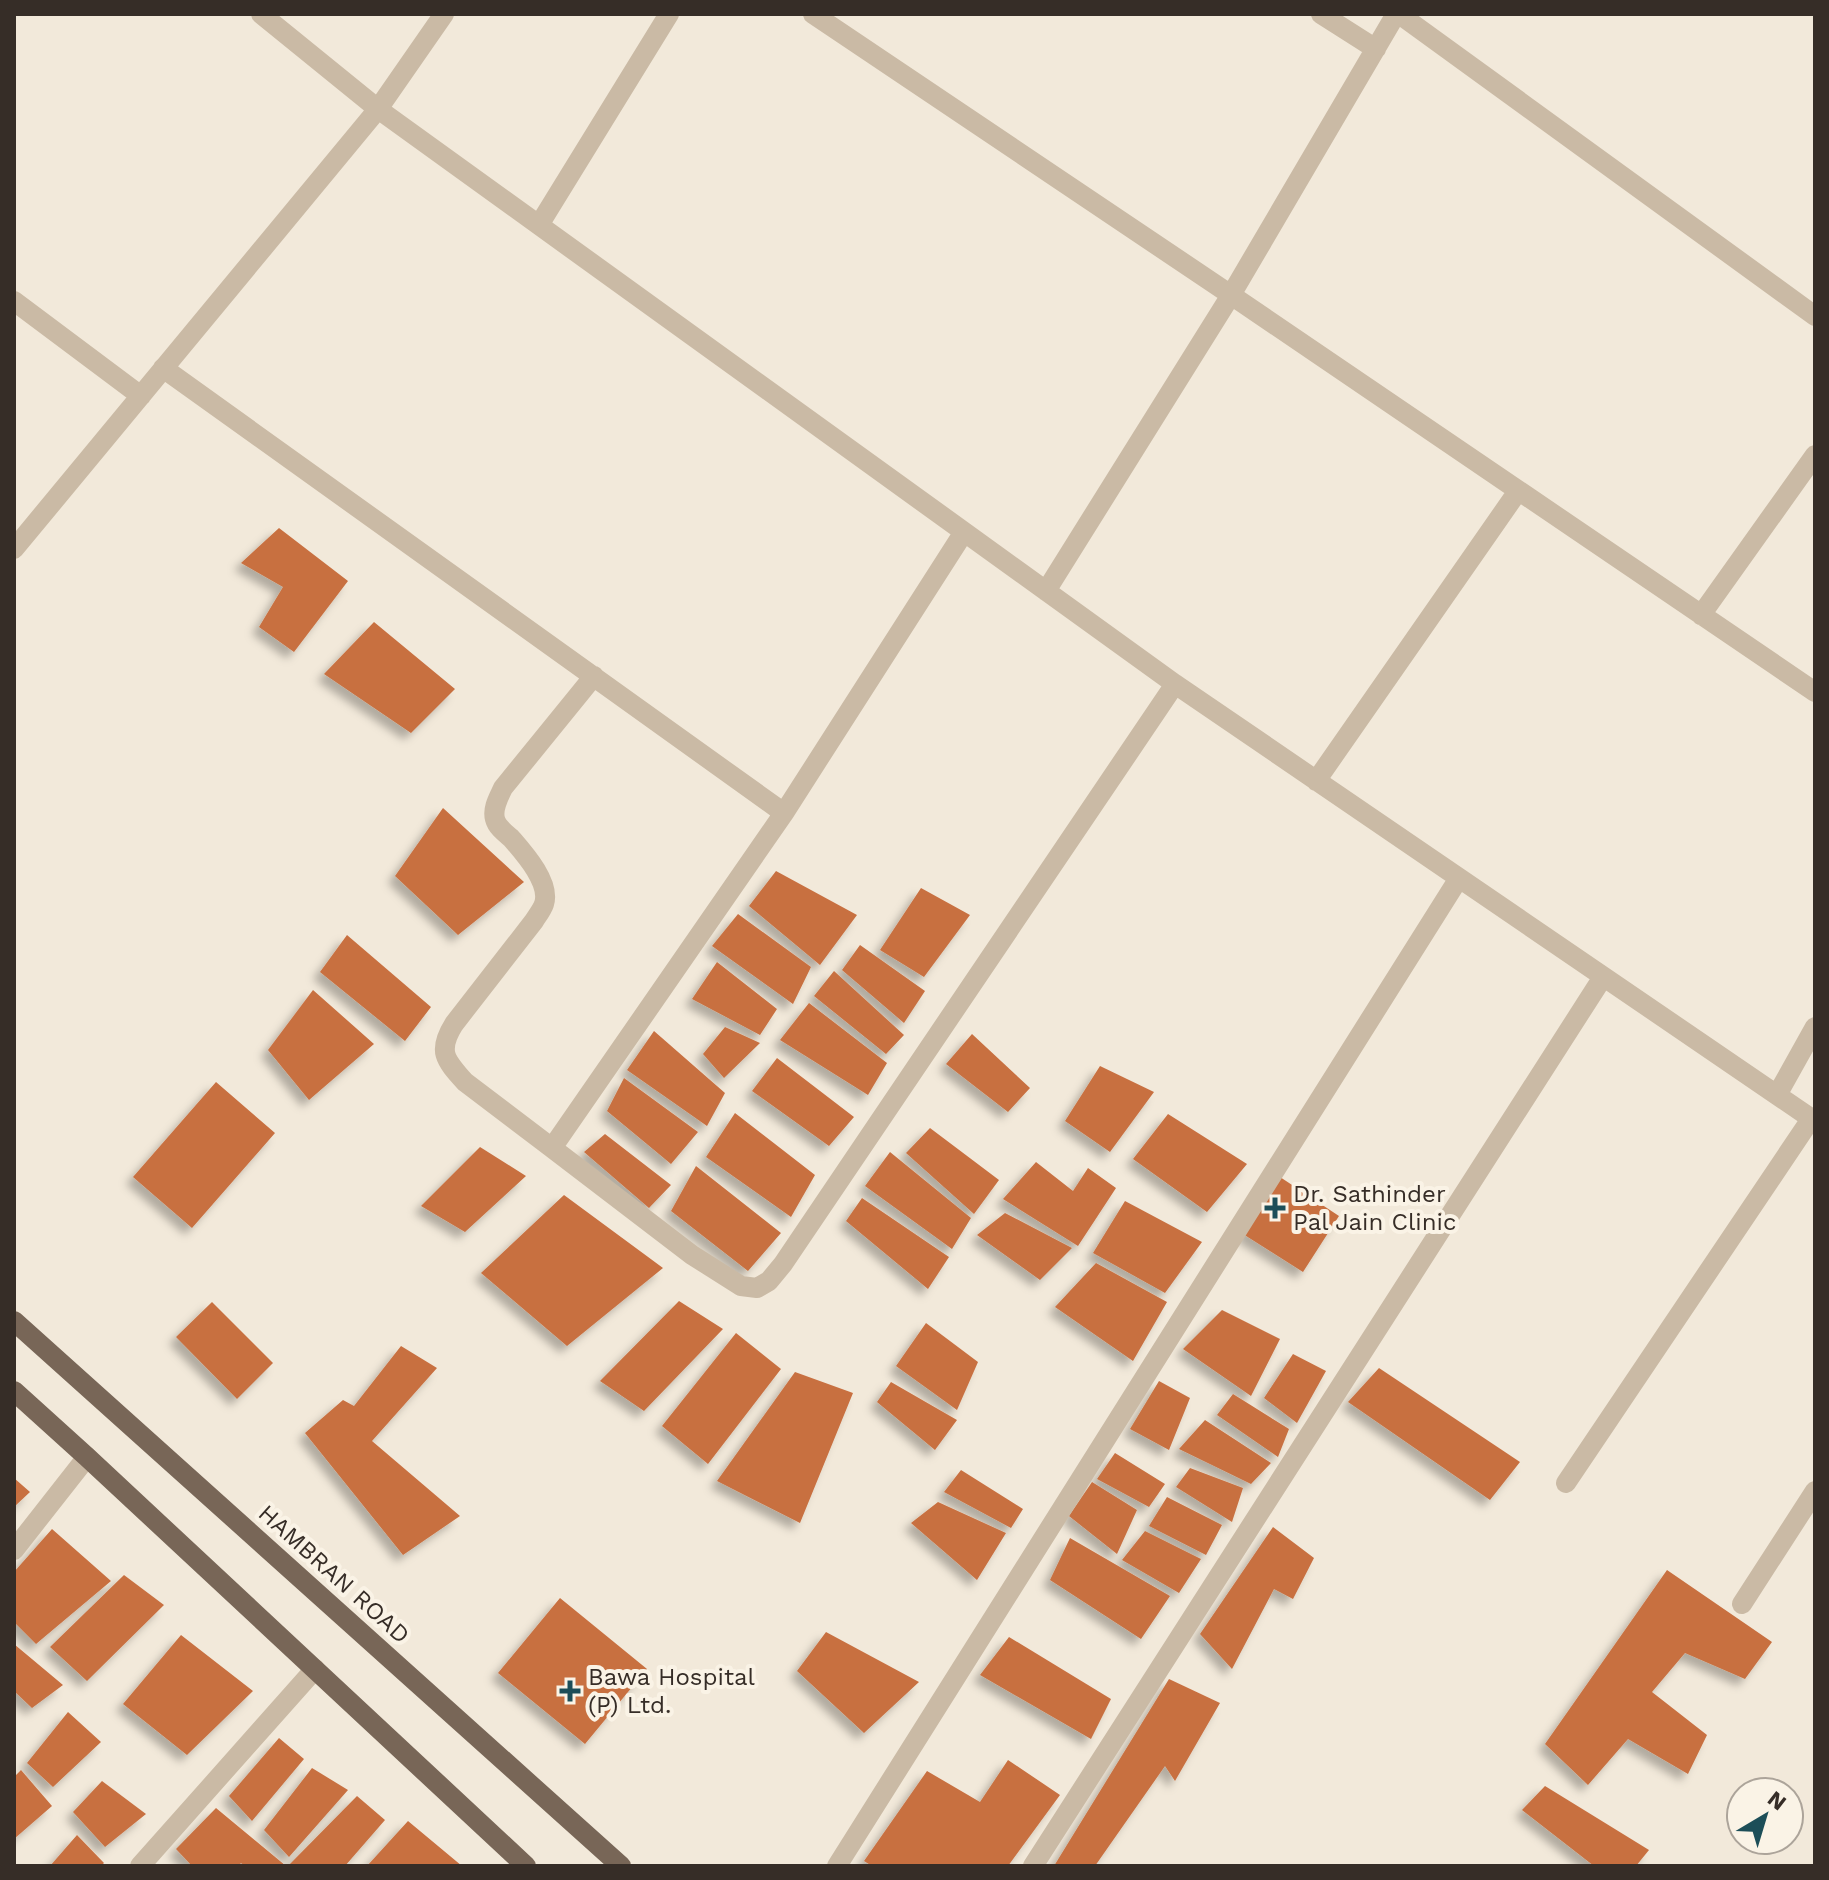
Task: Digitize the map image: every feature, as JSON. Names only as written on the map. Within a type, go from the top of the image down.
[{"type":"main road","name":"HAMBRAN ROAD","points":[[14,1321],[621,1866]]},
{"type":"main road","points":[[14,1391],[315,1669],[516,1862]]},
{"type":"street","points":[[261,14],[378,109],[1175,684],[1813,1120],[1566,1483]]},
{"type":"street","points":[[14,549],[378,109],[444,14]]},
{"type":"street","points":[[539,225],[669,14]]},
{"type":"street","points":[[813,14],[1815,692]]},
{"type":"street","points":[[1321,14],[1376,49]]},
{"type":"street","points":[[1046,591],[1231,295],[1398,14],[1815,316]]},
{"type":"street","points":[[14,301],[141,396]]},
{"type":"street","points":[[163,368],[784,813]]},
{"type":"street","points":[[1701,615],[1815,455]]},
{"type":"street","points":[[1316,781],[1518,491]]},
{"type":"street","points":[[552,1148],[784,813],[964,532]]},
{"type":"street","points":[[594,676],[503,788],[496,804],[495,819],[542,882],[544,905],[454,1024],[445,1038],[444,1053],[465,1082],[692,1255],[741,1286],[757,1288],[769,1281],[783,1264],[1175,684]]},
{"type":"street","points":[[837,1866],[1459,878]]},
{"type":"street","points":[[1033,1866],[1603,977]]},
{"type":"street","points":[[1777,1095],[1815,1027]]},
{"type":"street","points":[[14,1550],[87,1457]]},
{"type":"street","points":[[1742,1604],[1815,1491]]},
{"type":"street","points":[[151,1862],[315,1669]]},
{"type":"building","points":[[279,528],[348,581],[294,652],[259,627],[283,587],[241,563]]},
{"type":"building","points":[[374,622],[455,689],[411,733],[324,674]]},
{"type":"building","points":[[443,808],[524,882],[458,935],[395,876]]},
{"type":"building","points":[[776,871],[857,915],[820,965],[749,906]]},
{"type":"building","points":[[921,888],[970,915],[924,977],[880,950]]},
{"type":"building","points":[[738,914],[811,967],[793,1004],[712,946]]},
{"type":"building","points":[[347,935],[431,1007],[405,1041],[320,972]]},
{"type":"building","points":[[860,945],[925,991],[904,1023],[842,970]]},
{"type":"building","points":[[717,962],[777,1009],[760,1035],[692,999]]},
{"type":"building","points":[[834,971],[904,1035],[886,1054],[814,996]]},
{"type":"building","points":[[313,990],[374,1044],[309,1100],[268,1050]]},
{"type":"building","points":[[809,1003],[887,1063],[868,1095],[780,1040]]},
{"type":"building","points":[[725,1027],[760,1043],[724,1078],[703,1054]]},
{"type":"building","points":[[654,1031],[725,1093],[707,1126],[627,1070]]},
{"type":"building","points":[[972,1034],[1030,1088],[1008,1112],[946,1064]]},
{"type":"building","points":[[777,1058],[854,1117],[829,1146],[752,1091]]},
{"type":"building","points":[[1100,1066],[1154,1092],[1110,1152],[1065,1121]]},
{"type":"building","points":[[624,1078],[698,1132],[671,1164],[607,1111]]},
{"type":"building","points":[[216,1082],[275,1133],[192,1228],[133,1177]]},
{"type":"building","points":[[735,1113],[815,1175],[791,1217],[706,1157]]},
{"type":"building","points":[[1168,1114],[1247,1164],[1207,1212],[1133,1159]]},
{"type":"building","points":[[930,1128],[999,1180],[974,1214],[906,1153]]},
{"type":"building","points":[[605,1134],[671,1185],[649,1208],[584,1152]]},
{"type":"building","points":[[480,1147],[526,1176],[465,1232],[421,1206]]},
{"type":"building","points":[[890,1152],[971,1218],[952,1249],[865,1186]]},
{"type":"building","points":[[1036,1162],[1073,1191],[1088,1168],[1116,1188],[1078,1246],[1003,1199]]},
{"type":"building","points":[[696,1166],[781,1233],[748,1271],[671,1211]]},
{"type":"building","points":[[1280,1177],[1339,1216],[1303,1272],[1243,1234]]},
{"type":"building","points":[[564,1195],[663,1268],[567,1346],[481,1273]]},
{"type":"building","points":[[862,1198],[949,1257],[928,1289],[846,1221]]},
{"type":"building","points":[[1125,1201],[1202,1242],[1165,1293],[1093,1253]]},
{"type":"building","points":[[1005,1213],[1072,1248],[1040,1280],[977,1235]]},
{"type":"building","points":[[1096,1263],[1167,1302],[1133,1361],[1055,1307]]},
{"type":"building","points":[[679,1301],[723,1329],[644,1411],[600,1381]]},
{"type":"building","points":[[212,1302],[273,1363],[237,1399],[176,1337]]},
{"type":"building","points":[[1222,1310],[1280,1339],[1251,1396],[1183,1349]]},
{"type":"building","points":[[926,1323],[978,1362],[957,1410],[896,1366]]},
{"type":"building","points":[[736,1333],[781,1369],[708,1464],[662,1426]]},
{"type":"building","points":[[401,1346],[437,1368],[372,1441],[460,1516],[403,1555],[305,1433],[343,1400],[354,1406]]},
{"type":"building","points":[[1293,1354],[1326,1371],[1297,1423],[1264,1398]]},
{"type":"building","points":[[1379,1368],[1520,1462],[1490,1500],[1348,1402]]},
{"type":"building","points":[[795,1372],[853,1393],[800,1523],[717,1481]]},
{"type":"building","points":[[1159,1381],[1190,1398],[1169,1450],[1130,1429]]},
{"type":"building","points":[[891,1382],[957,1420],[935,1450],[877,1402]]},
{"type":"building","points":[[1233,1394],[1289,1429],[1278,1457],[1217,1415]]},
{"type":"building","points":[[1205,1420],[1271,1463],[1251,1484],[1179,1449]]},
{"type":"building","points":[[1115,1453],[1165,1484],[1149,1507],[1097,1479]]},
{"type":"building","points":[[1190,1468],[1243,1488],[1232,1522],[1176,1487]]},
{"type":"building","points":[[961,1470],[1023,1509],[1011,1528],[944,1492]]},
{"type":"building","points":[[14,1478],[30,1492],[14,1507]]},
{"type":"building","points":[[1092,1482],[1137,1510],[1117,1554],[1069,1516]]},
{"type":"building","points":[[1167,1497],[1222,1525],[1206,1555],[1149,1526]]},
{"type":"building","points":[[938,1502],[1006,1533],[977,1580],[911,1523]]},
{"type":"building","points":[[1273,1527],[1314,1558],[1293,1599],[1274,1589],[1232,1669],[1200,1634]]},
{"type":"building","points":[[52,1529],[111,1581],[36,1644],[14,1622],[14,1572]]},
{"type":"building","points":[[1145,1531],[1201,1559],[1179,1593],[1122,1560]]},
{"type":"building","points":[[1070,1538],[1170,1596],[1141,1639],[1050,1580]]},
{"type":"building","points":[[1667,1570],[1772,1642],[1745,1679],[1685,1653],[1652,1692],[1707,1735],[1688,1774],[1628,1739],[1588,1785],[1545,1744]]},
{"type":"building","points":[[124,1575],[164,1605],[87,1681],[50,1647]]},
{"type":"building","points":[[560,1598],[647,1669],[585,1744],[498,1673]]},
{"type":"building","points":[[826,1632],[919,1682],[864,1733],[797,1671]]},
{"type":"building","points":[[181,1635],[253,1691],[187,1755],[123,1704]]},
{"type":"building","points":[[1009,1637],[1111,1699],[1091,1739],[980,1675]]},
{"type":"building","points":[[14,1644],[63,1685],[32,1708],[14,1691]]},
{"type":"building","points":[[1169,1679],[1220,1703],[1175,1781],[1165,1766],[1095,1866],[1054,1866]]},
{"type":"building","points":[[68,1712],[101,1742],[53,1787],[27,1763]]},
{"type":"building","points":[[279,1738],[304,1759],[252,1821],[229,1796]]},
{"type":"building","points":[[1008,1760],[1060,1795],[1008,1866],[872,1866],[864,1861],[927,1771],[980,1802]]},
{"type":"building","points":[[312,1768],[348,1790],[289,1857],[264,1830]]},
{"type":"building","points":[[21,1770],[52,1806],[14,1839],[14,1777]]},
{"type":"building","points":[[102,1781],[146,1814],[105,1847],[73,1812]]},
{"type":"building","points":[[1545,1786],[1649,1850],[1636,1866],[1594,1866],[1522,1810]]},
{"type":"building","points":[[357,1796],[385,1820],[345,1866],[288,1866]]},
{"type":"building","points":[[216,1808],[286,1866],[245,1866],[241,1863],[238,1866],[192,1866],[176,1849]]},
{"type":"building","points":[[408,1821],[462,1866],[367,1866]]},
{"type":"building","points":[[77,1835],[104,1863],[101,1866],[50,1866]]},
{"type":"place","name":"Dr. Sathinder Pal Jain Clinic","points":[[1275,1208]]},
{"type":"place","name":"Bawa Hospital (P) Ltd.","points":[[570,1691]]}]
